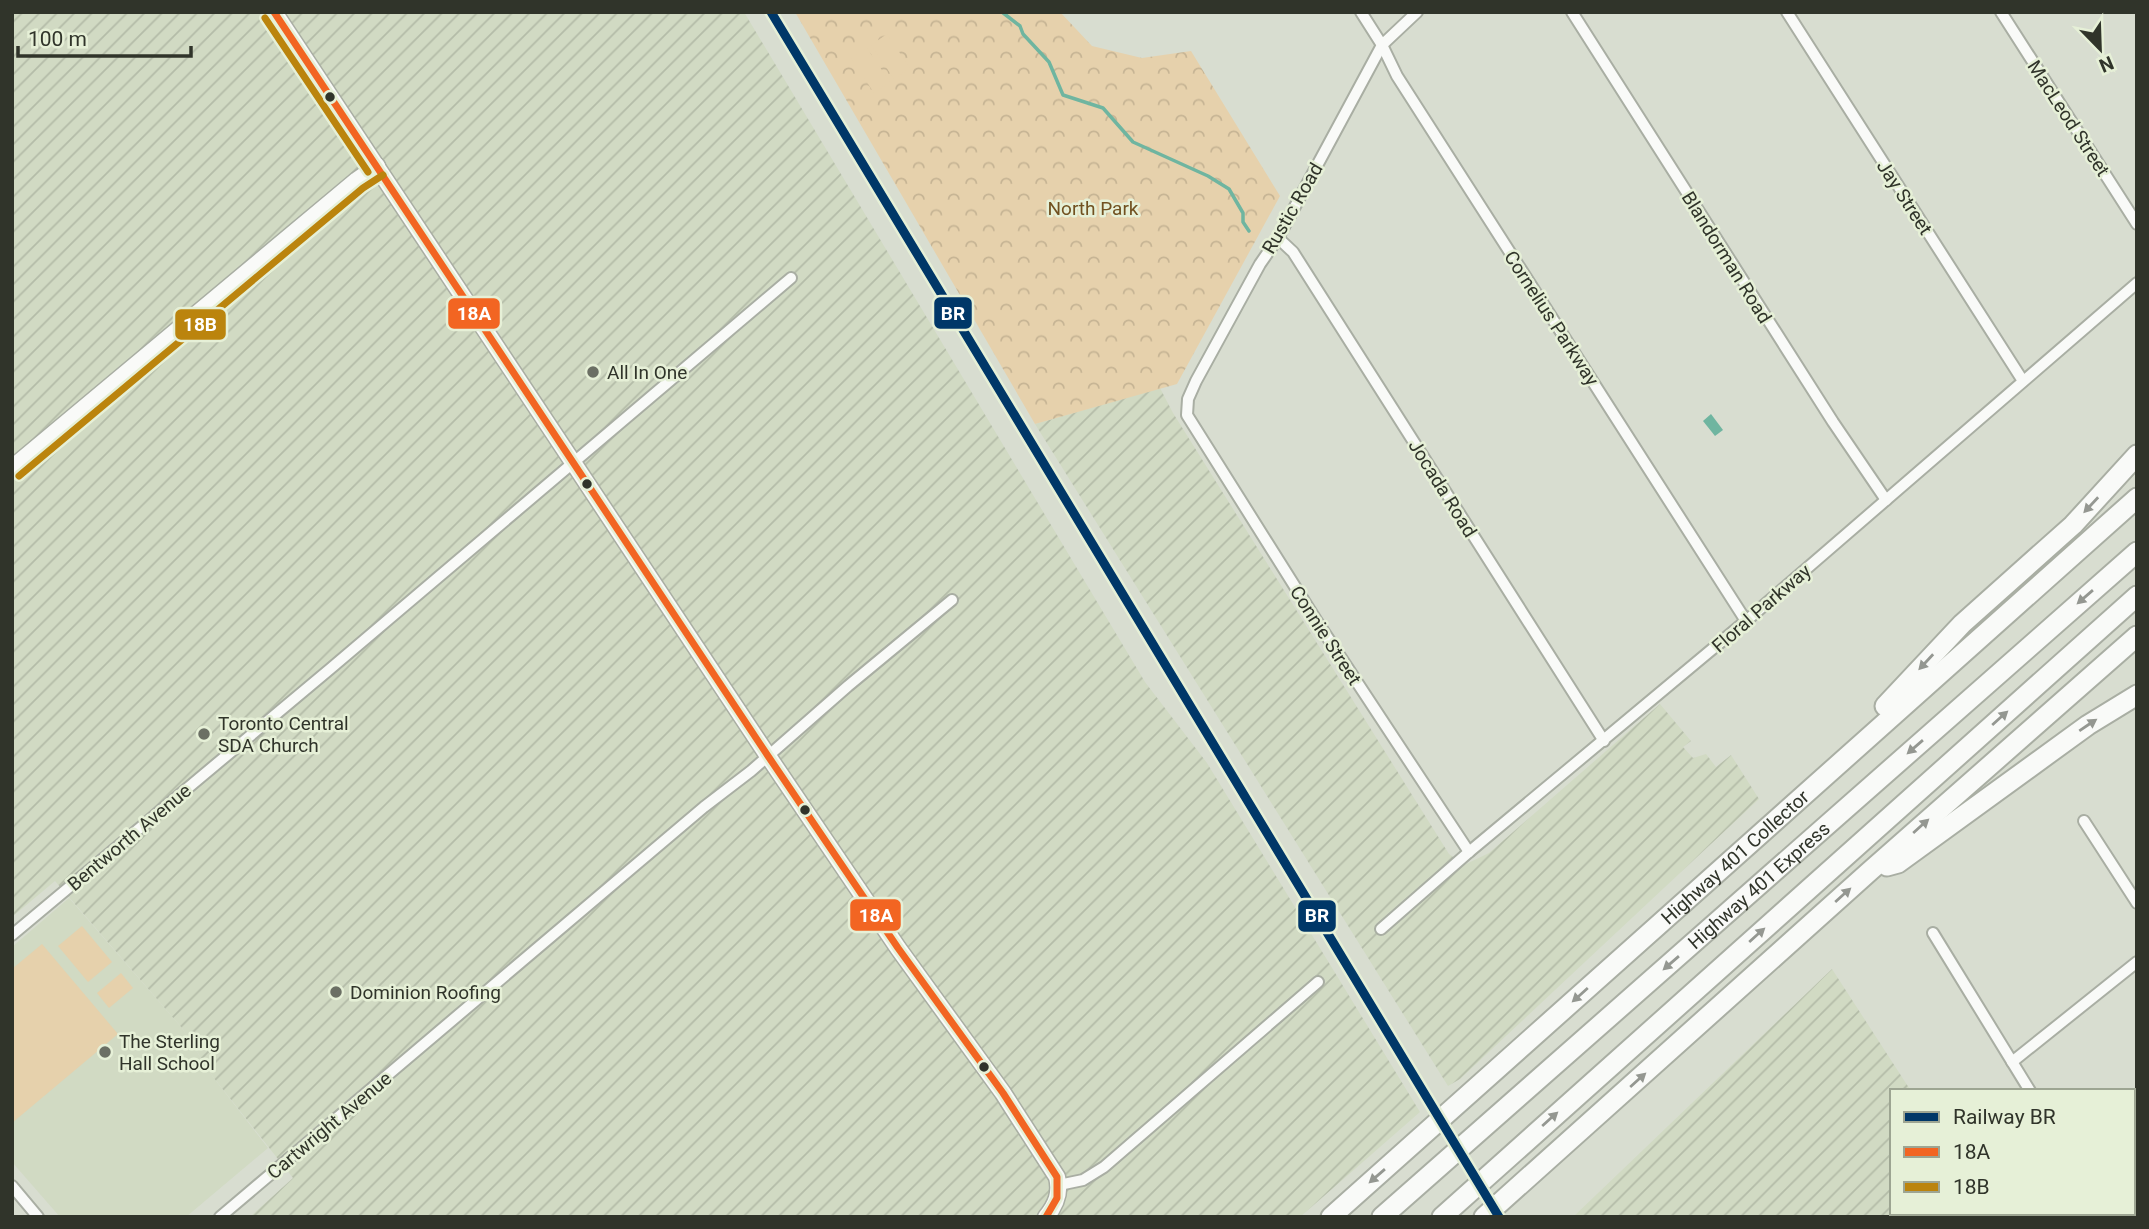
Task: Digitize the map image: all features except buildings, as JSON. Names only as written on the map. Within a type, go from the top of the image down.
[{"type":"highway","points":[[1795,802],[1962,624],[2073,525],[2137,455]]},
{"type":"highway","name":"Highway 401 Collector","points":[[1331,1217],[2137,498]]},
{"type":"highway","name":"Highway 401 Express","points":[[1382,1217],[2137,552]]},
{"type":"highway","name":"Highway 401 Express","points":[[1448,1212],[2137,596]]},
{"type":"highway","points":[[1484,1217],[2137,636]]},
{"type":"highway","points":[[1870,871],[1898,863],[2088,725],[2137,695]]},
{"type":"street","points":[[274,12],[768,756],[898,948],[1003,1093],[1059,1185],[1058,1198],[1046,1217]]},
{"type":"street","name":"Cornelius Parkway","points":[[1361,12],[1404,88],[1746,621]]},
{"type":"street","name":"Rustic Road","points":[[1187,415],[1188,399],[1196,381],[1260,264],[1278,238],[1382,45],[1417,12]]},
{"type":"street","name":"Blandorman Road","points":[[1572,12],[1833,422],[1886,500]]},
{"type":"street","name":"Jay Street","points":[[1787,12],[2023,381]]},
{"type":"street","name":"MacLeod Street","points":[[2001,12],[2137,224]]},
{"type":"street","points":[[12,468],[377,166]]},
{"type":"street","name":"Jocada Road","points":[[1278,238],[1293,252],[1604,741]]},
{"type":"street","name":"Bentworth Avenue","points":[[12,935],[791,278]]},
{"type":"street","name":"Floral Parkway","points":[[1381,929],[1746,621],[2137,283]]},
{"type":"street","name":"Connie Street","points":[[1187,415],[1316,620],[1469,852]]},
{"type":"street","name":"Cartwright Avenue","points":[[220,1217],[952,600]]},
{"type":"street","points":[[2084,821],[2137,904]]},
{"type":"street","points":[[1933,933],[2029,1089]]},
{"type":"street","points":[[2012,1062],[2137,962]]},
{"type":"street","points":[[1059,1185],[1083,1180],[1104,1167],[1318,982]]},
{"type":"street","points":[[12,1186],[38,1217]]},
{"type":"shaded area","points":[[12,12],[744,12],[1145,682],[1207,763],[1420,1112],[1300,1217],[250,1217],[293,1178],[213,1077],[182,1028],[55,881],[12,917]]},
{"type":"shaded area","points":[[1160,388],[1173,413],[1449,854],[1464,865],[1489,853],[1660,704],[1691,741],[1683,747],[1693,758],[1706,754],[1716,767],[1731,755],[1759,799],[1460,1079],[1448,1086],[1035,424]]},
{"type":"shaded area","name":"The Sterling Hall School","points":[[69,898],[182,1028],[213,1077],[268,1148],[186,1217],[60,1217],[12,1162],[12,947]]},
{"type":"shaded area","points":[[1832,969],[1910,1089],[1890,1089],[1890,1215],[1990,1217],[1573,1217]]},
{"type":"green space","name":"North Park","points":[[795,12],[1060,12],[1092,46],[1142,58],[1191,51],[1280,196],[1177,384],[1035,424]]},
{"type":"green space","points":[[887,34],[910,68],[894,79],[871,45]]},
{"type":"green space","points":[[867,48],[890,82],[874,93],[851,58]]},
{"type":"green space","points":[[82,926],[112,962],[88,982],[58,946]]},
{"type":"green space","points":[[42,944],[118,1034],[12,1123],[12,969]]},
{"type":"green space","points":[[121,973],[133,988],[109,1008],[97,993]]},
{"type":"water","points":[[1711,414],[1723,430],[1715,436],[1703,421]]},
{"type":"waterway","points":[[1002,12],[1020,26],[1023,34],[1049,62],[1063,95],[1103,108],[1133,142],[1208,176],[1229,189],[1243,213],[1243,222],[1249,231]]},
{"type":"rail line","name":"BR","points":[[771,12],[1499,1217]]},
{"type":"transit line","name":"18A","points":[[274,12],[768,756],[898,948],[1003,1093],[1057,1177],[1057,1198],[1046,1217]]},
{"type":"transit line","name":"18B","points":[[265,18],[368,172]]},
{"type":"transit line","name":"18B","points":[[19,476],[363,188],[383,175]]},
{"type":"place","name":"All In One","points":[[593,372]]},
{"type":"place","name":"Toronto Central SDA Church","points":[[204,734]]},
{"type":"place","name":"Dominion Roofing","points":[[336,992]]},
{"type":"place","name":"The Sterling Hall School","points":[[105,1052]]}]
